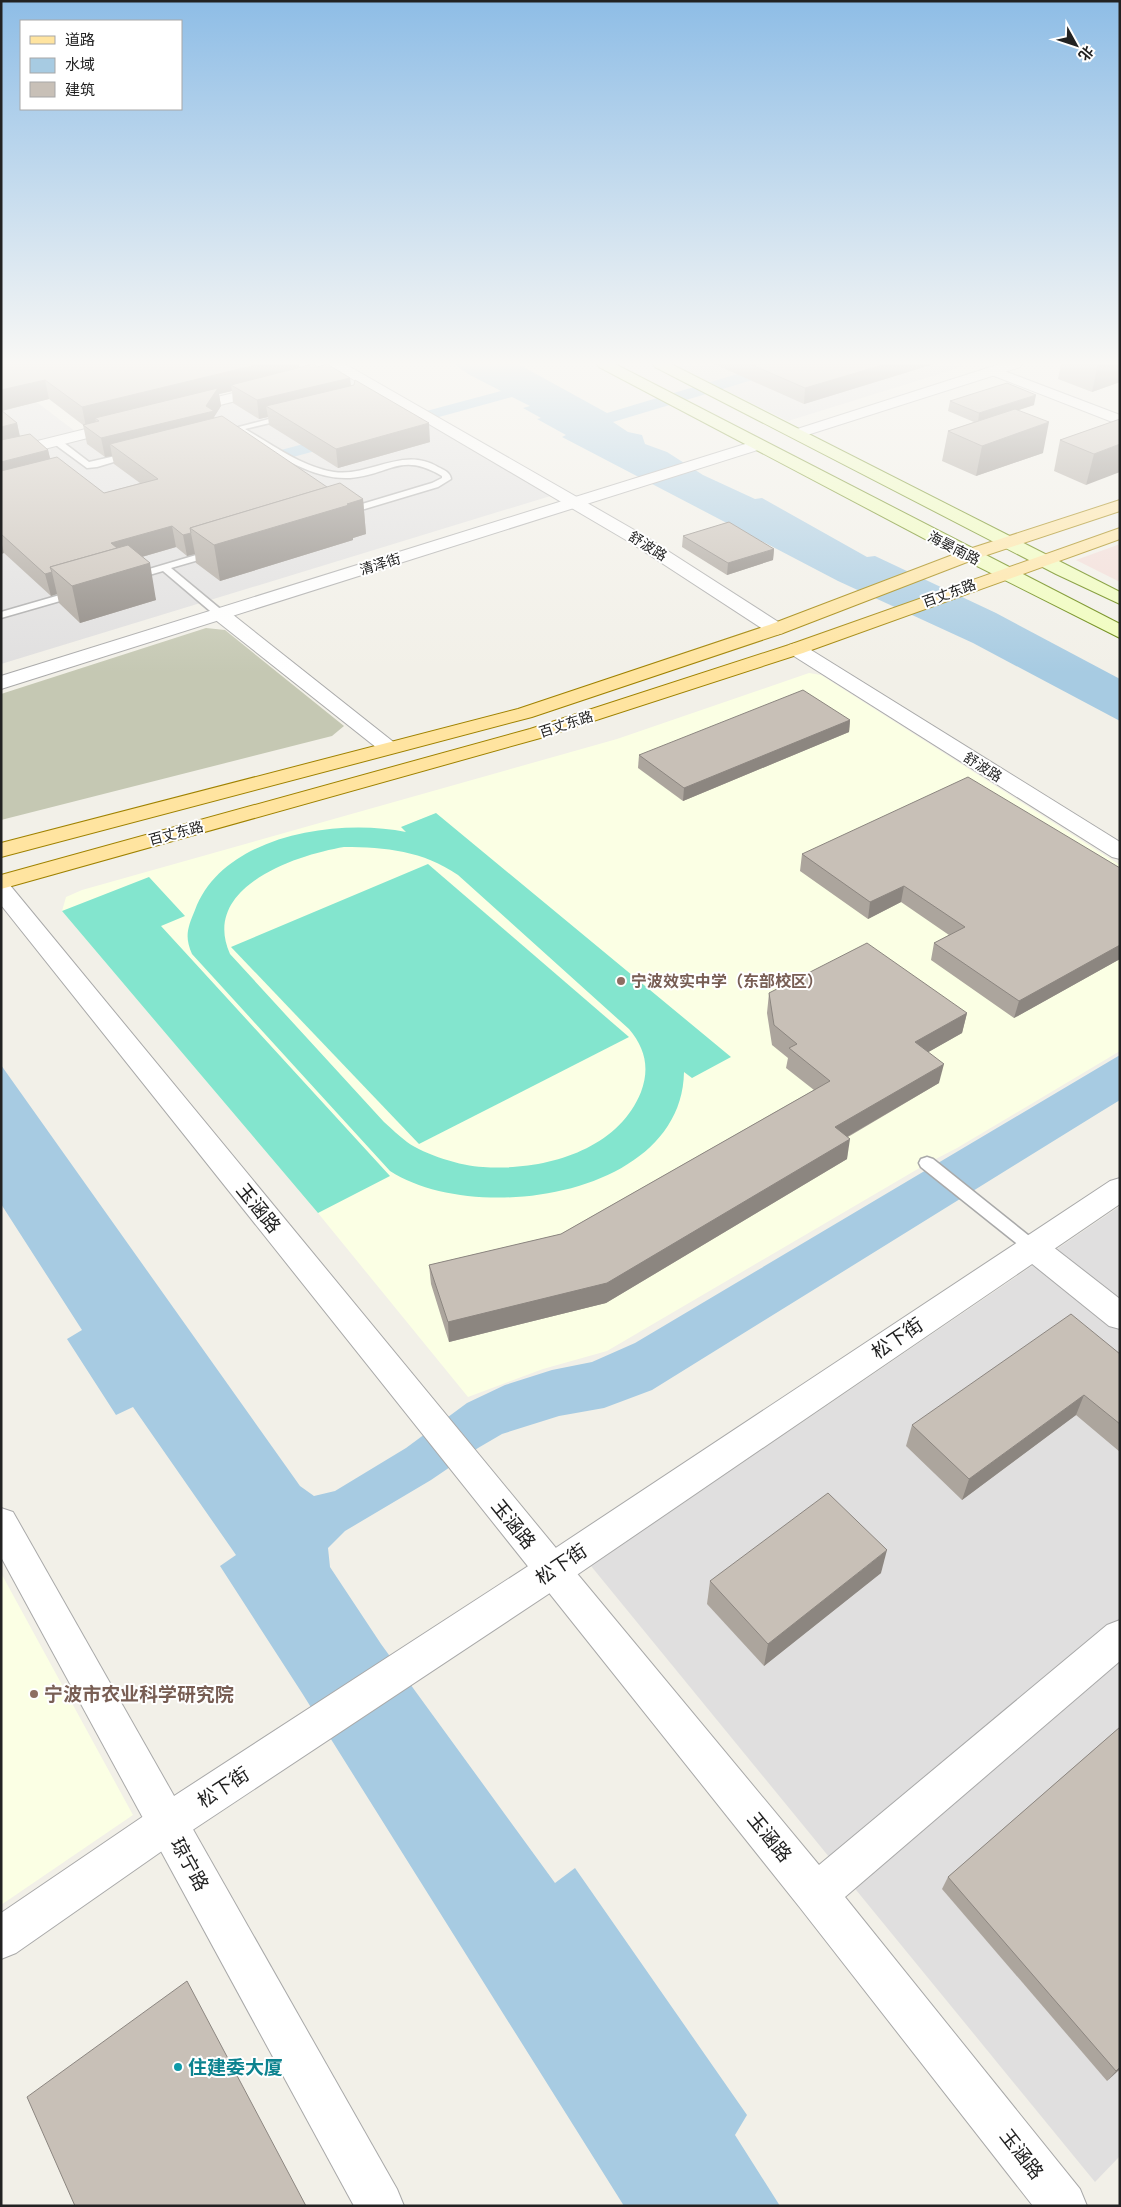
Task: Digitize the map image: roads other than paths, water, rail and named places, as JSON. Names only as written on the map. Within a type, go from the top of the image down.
[{"type":"main road","name":"海晏南路","points":[[800,467],[969,556],[1120,632]]},
{"type":"main road","name":"海晏南路","points":[[862,467],[1006,543],[1120,599]]},
{"type":"main road","name":"百丈东路","points":[[1,850],[526,713],[776,629],[969,556],[1120,505]]},
{"type":"main road","name":"百丈东路","points":[[1,882],[537,733],[796,649],[1003,573],[1120,533]]},
{"type":"street","name":"舒波路","points":[[510,467],[637,538],[776,629]]},
{"type":"street","name":"清泽街","points":[[1,683],[215,610],[669,467]]},
{"type":"street","name":"清泽街","points":[[1,670],[215,610]]},
{"type":"street","points":[[215,610],[389,748]]},
{"type":"street","name":"舒波路","points":[[796,649],[1120,852]]},
{"type":"street","name":"玉涵路","points":[[1,889],[552,1571],[816,1894],[1063,2206]]},
{"type":"street","name":"松下街","points":[[1,1938],[168,1823],[552,1571],[1120,1189]]},
{"type":"street","points":[[1032,1247],[1120,1317]]},
{"type":"street","name":"琼宁路","points":[[1,1523],[380,2206]]},
{"type":"street","points":[[816,1894],[1120,1637]]},
{"type":"lane","points":[[73,470],[81,467]]},
{"type":"lane","points":[[310,467],[324,473],[339,475],[357,474],[385,467]]},
{"type":"lane","points":[[333,516],[435,485],[447,479],[446,475],[436,467]]},
{"type":"lane","points":[[119,581],[222,551]]},
{"type":"lane","points":[[165,568],[215,610]]},
{"type":"lane","points":[[1,604],[5,614],[92,589]]},
{"type":"lane","points":[[928,1163],[1032,1247]]},
{"type":"water","points":[[217,467],[257,467],[1,537],[1,525]]},
{"type":"water","points":[[619,467],[690,467],[703,475],[755,499],[762,498],[867,557],[875,556],[996,613],[1120,679],[1120,721],[973,643],[838,581]]},
{"type":"water","points":[[1120,1055],[1120,1100],[652,1390],[604,1408],[559,1416],[502,1434],[431,1480],[345,1531],[328,1548],[330,1567],[381,1644],[555,1883],[575,1868],[747,2115],[735,2135],[780,2206],[624,2206],[302,1693],[220,1566],[236,1555],[133,1407],[116,1415],[67,1339],[82,1330],[1,1204],[1,1065],[300,1486],[314,1496],[335,1491],[406,1448],[467,1403],[505,1385],[552,1370],[592,1362],[635,1343]]},
{"type":"place","name":"宁波效实中学（东部校区）","points":[[621,981]]},
{"type":"place","name":"宁波市农业科学研究院","points":[[34,1694]]},
{"type":"place","name":"住建委大厦","points":[[178,2067]]}]
